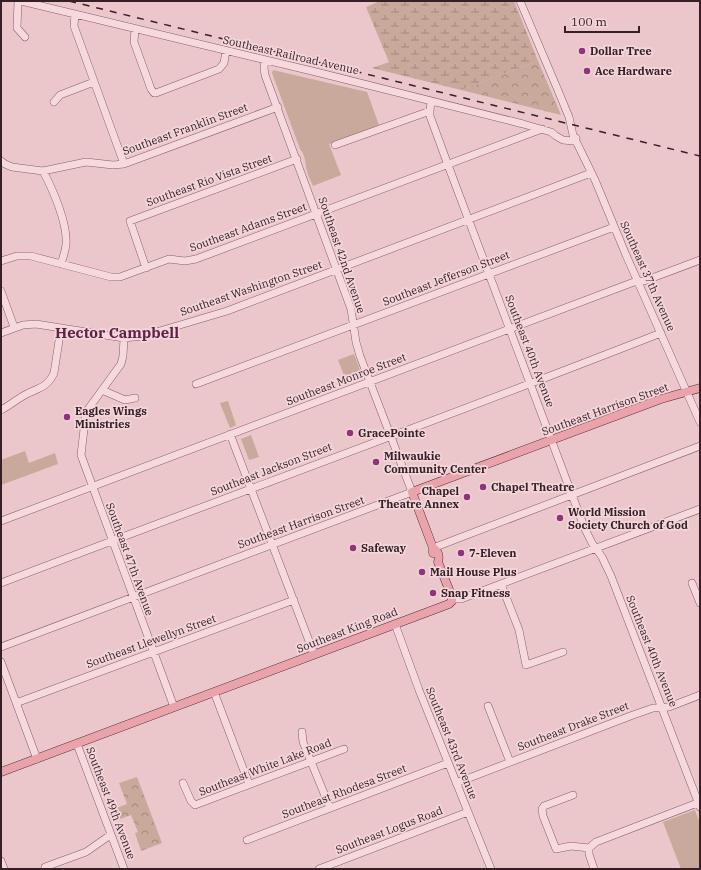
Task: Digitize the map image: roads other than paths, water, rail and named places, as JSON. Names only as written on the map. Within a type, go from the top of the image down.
[{"type":"main road","name":"Southeast Harrison Street","points":[[412,492],[661,399],[700,388]]},
{"type":"main road","name":"Southeast 42nd Avenue","points":[[412,492],[433,548],[437,550],[439,557],[438,562],[452,599]]},
{"type":"main road","name":"Southeast King Road","points":[[1,772],[449,604],[452,599]]},
{"type":"street","name":"Southeast Railroad Avenue","points":[[20,1],[542,129],[555,134],[560,139],[567,141],[573,142],[576,138]]},
{"type":"street","points":[[20,1],[17,28],[25,37]]},
{"type":"street","name":"Southeast 37th Avenue","points":[[520,1],[557,88],[571,115],[577,135],[576,138],[614,227],[700,422]]},
{"type":"street","points":[[75,14],[74,26],[124,164]]},
{"type":"street","points":[[135,28],[134,42],[151,89],[154,93],[219,69],[224,63],[226,51]]},
{"type":"street","name":"Southeast 42nd Avenue","points":[[265,60],[264,71],[351,309],[356,345],[412,492]]},
{"type":"street","points":[[54,102],[60,95],[94,82]]},
{"type":"street","name":"Southeast 40th Avenue","points":[[431,101],[430,116],[585,529],[602,557],[610,576],[700,804]]},
{"type":"street","name":"Southeast Franklin Street","points":[[3,163],[12,167],[43,170],[86,162],[113,165],[124,164],[278,107]]},
{"type":"street","points":[[336,145],[430,110]]},
{"type":"street","name":"Southeast Adams Street","points":[[1,261],[17,256],[27,255],[112,278],[120,277],[169,259],[185,261],[196,259],[542,129]]},
{"type":"street","name":"Southeast Rio Vista Street","points":[[146,268],[130,221],[297,160]]},
{"type":"street","points":[[43,170],[64,226],[66,245],[62,264]]},
{"type":"street","name":"Southeast Washington Street","points":[[1,333],[14,327],[36,324],[124,338],[143,336],[227,310],[591,173]]},
{"type":"street","name":"Southeast Jefferson Street","points":[[196,384],[614,227]]},
{"type":"street","name":"Southeast Monroe Street","points":[[1,521],[370,381],[700,260]]},
{"type":"street","points":[[1,291],[14,327]]},
{"type":"street","points":[[1,410],[24,395],[46,385],[51,380],[54,374],[61,328]]},
{"type":"street","name":"Southeast Jackson Street","points":[[1,583],[531,384],[661,333]]},
{"type":"street","name":"Southeast 47th Avenue","points":[[124,338],[121,364],[86,412],[80,450],[82,462],[174,707]]},
{"type":"street","points":[[102,390],[125,400],[135,398]]},
{"type":"street","points":[[230,434],[314,654]]},
{"type":"street","points":[[433,548],[700,446]]},
{"type":"street","name":"Southeast Harrison Street","points":[[1,647],[412,492]]},
{"type":"street","name":"Southeast King Road","points":[[452,599],[461,599],[700,509]]},
{"type":"street","points":[[692,583],[700,603]]},
{"type":"street","points":[[500,584],[519,630],[526,665],[563,652]]},
{"type":"street","name":"Southeast Llewellyn Street","points":[[16,703],[294,600]]},
{"type":"street","name":"Southeast 43rd Avenue","points":[[395,624],[419,690],[491,869]]},
{"type":"street","points":[[1,662],[37,759]]},
{"type":"street","points":[[214,692],[249,784]]},
{"type":"street","name":"Southeast Drake Street","points":[[456,783],[633,714],[654,708],[669,707],[700,695]]},
{"type":"street","points":[[488,706],[510,762]]},
{"type":"street","points":[[302,732],[303,742],[330,808]]},
{"type":"street","name":"Southeast 49th Avenue","points":[[77,744],[124,869]]},
{"type":"street","name":"Southeast White Lake Road","points":[[183,783],[191,801],[195,805],[344,749]]},
{"type":"street","name":"Southeast Rhodesa Street","points":[[247,840],[448,763]]},
{"type":"street","points":[[573,795],[544,806],[542,809],[543,816],[556,849],[571,846],[589,848],[596,842],[700,804]]},
{"type":"street","name":"Southeast Logus Road","points":[[319,869],[468,812]]},
{"type":"street","points":[[45,867],[86,852],[111,835]]},
{"type":"street","points":[[589,848],[589,854],[594,869]]},
{"type":"street","points":[[1,861],[4,869]]},
{"type":"railway","points":[[69,1],[700,156]]},
{"type":"place","name":"Dollar Tree","points":[[582,51]]},
{"type":"place","name":"Ace Hardware","points":[[587,71]]},
{"type":"place","name":"Eagles Wings Ministries","points":[[67,417]]},
{"type":"place","name":"GracePointe","points":[[350,433]]},
{"type":"place","name":"Milwaukie Community Center","points":[[376,462]]},
{"type":"place","name":"Chapel Theatre","points":[[483,487]]},
{"type":"place","name":"Chapel Theatre Annex","points":[[467,497]]},
{"type":"place","name":"World Mission Society Church of God","points":[[560,518]]},
{"type":"place","name":"Safeway","points":[[353,548]]},
{"type":"place","name":"7-Eleven","points":[[461,553]]},
{"type":"place","name":"Mail House Plus","points":[[422,572]]},
{"type":"place","name":"Snap Fitness","points":[[433,593]]},
{"type":"district","name":"Hector Campbell","points":[[117,332]]}]
